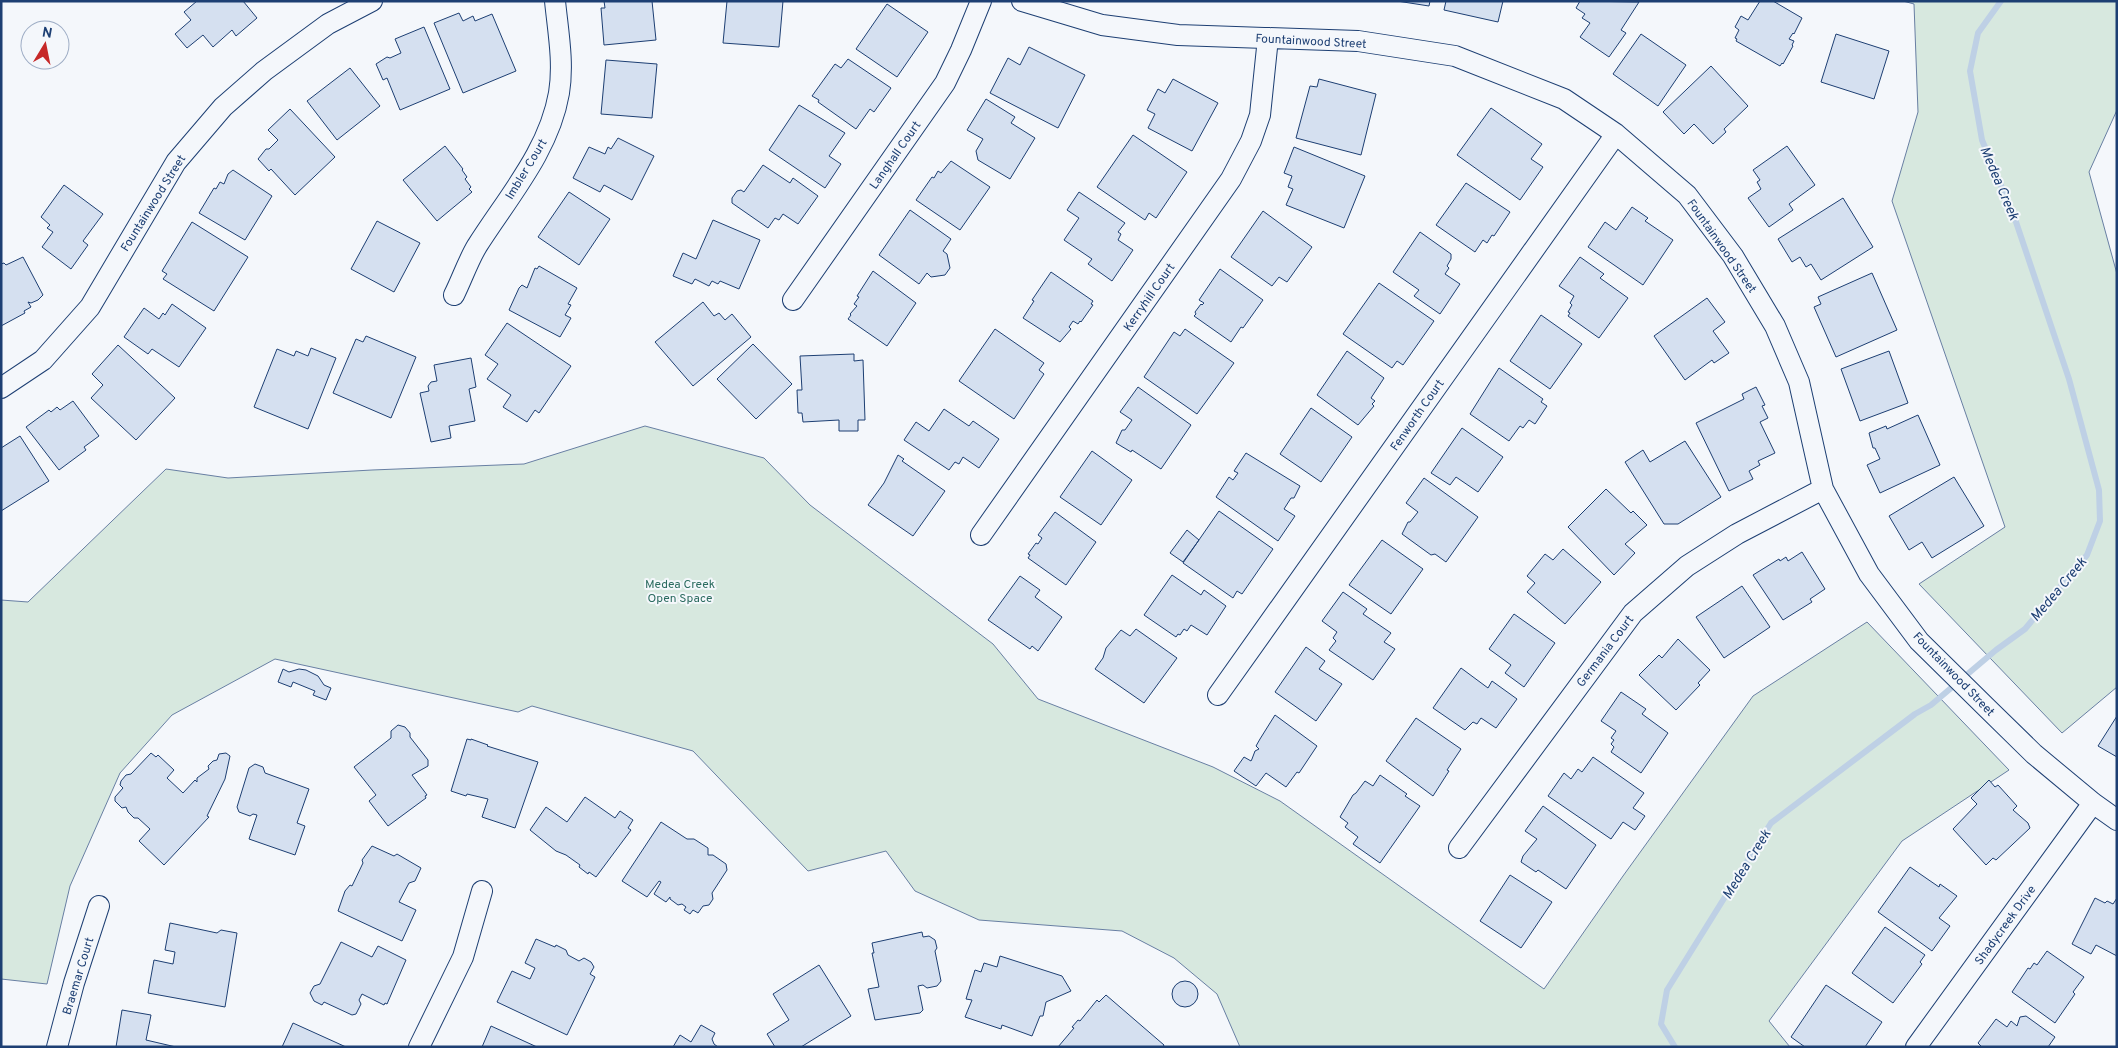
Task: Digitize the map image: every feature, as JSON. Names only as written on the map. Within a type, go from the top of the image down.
[{"type":"street","name":"Fountainwood Street","points":[[1,388],[43,360],[90,307],[176,162],[223,107],[264,72],[328,24],[372,1]]},
{"type":"street","name":"Imbler Court","points":[[454,294],[476,249],[539,152],[553,120],[559,91],[561,64],[555,1]]},
{"type":"street","name":"Langhall Court","points":[[793,300],[945,83],[981,1]]},
{"type":"street","name":"Fountainwood Street","points":[[1022,1],[1102,25],[1178,36],[1358,41],[1455,56],[1564,99],[1616,134],[1687,195],[1733,256],[1775,326],[1799,382],[1823,490],[1869,574],[1920,641],[1987,708],[2034,754],[2093,804],[2117,820]]},
{"type":"street","name":"Kerryhill Court","points":[[981,535],[1231,179],[1251,141],[1260,114],[1268,38]]},
{"type":"street","name":"Fenworth Court","points":[[1218,695],[1616,134]]},
{"type":"street","name":"Germania Court","points":[[1459,848],[1633,613],[1687,566],[1737,534],[1823,490]]},
{"type":"street","name":"Shadycreek Drive","points":[[1916,1047],[2093,804]]},
{"type":"street","points":[[419,1047],[463,957],[482,891]]},
{"type":"street","name":"Braemar Court","points":[[57,1047],[74,983],[99,906]]},
{"type":"green space","points":[[1903,1],[2117,1],[2117,110],[2089,172],[2117,274],[2117,687],[2062,733],[1919,584],[2005,527],[1892,201],[1918,112],[1914,4]]},
{"type":"green space","name":"Medea Creek Open Space","points":[[645,426],[764,458],[810,505],[993,644],[1038,699],[1213,767],[1280,801],[1544,989],[1753,696],[1867,622],[2009,770],[1902,841],[1769,1021],[1790,1047],[1240,1047],[1217,994],[1174,958],[1122,931],[979,920],[915,891],[886,851],[808,871],[693,751],[532,706],[518,712],[275,659],[172,715],[120,773],[70,886],[47,984],[1,979],[1,600],[28,602],[166,469],[228,478],[524,464]]},
{"type":"building","points":[[197,1],[243,1],[257,18],[236,36],[232,30],[213,47],[203,35],[187,48],[175,34],[191,20],[184,12]]},
{"type":"building","points":[[604,1],[652,1],[656,40],[604,45],[601,8],[605,8]]},
{"type":"building","points":[[727,1],[783,1],[779,47],[723,43]]},
{"type":"building","points":[[1397,1],[1430,1],[1429,6]]},
{"type":"building","points":[[1446,1],[1503,1],[1498,22],[1444,10]]},
{"type":"building","points":[[1580,1],[1639,2],[1621,30],[1626,33],[1609,57],[1580,37],[1590,23],[1582,18],[1585,14],[1576,8]]},
{"type":"building","points":[[1760,1],[1773,1],[1802,18],[1794,34],[1789,39],[1794,41],[1793,46],[1780,66],[1736,41],[1737,39],[1735,38],[1739,30],[1735,27],[1741,16],[1748,20]]},
{"type":"building","points":[[887,4],[928,32],[897,77],[856,49]]},
{"type":"building","points":[[459,13],[463,21],[473,16],[475,21],[492,14],[516,71],[463,93],[434,23]]},
{"type":"building","points":[[424,27],[450,89],[400,110],[387,78],[383,80],[376,64],[387,57],[390,58],[401,53],[395,39]]},
{"type":"building","points":[[1641,34],[1686,65],[1658,106],[1613,74]]},
{"type":"building","points":[[1836,34],[1889,51],[1874,99],[1821,82]]},
{"type":"building","points":[[1029,47],[1085,75],[1058,128],[990,93],[1008,58],[1020,65]]},
{"type":"building","points":[[848,59],[891,88],[874,112],[870,109],[856,129],[812,96],[835,64],[841,68]]},
{"type":"building","points":[[606,60],[657,64],[652,118],[601,114]]},
{"type":"building","points":[[1711,66],[1748,106],[1724,129],[1726,132],[1713,144],[1694,124],[1684,134],[1663,112]]},
{"type":"building","points":[[350,68],[380,106],[337,140],[307,101]]},
{"type":"building","points":[[1173,79],[1218,103],[1192,151],[1148,128],[1155,114],[1147,110],[1158,89],[1165,93]]},
{"type":"building","points":[[1319,79],[1376,94],[1361,155],[1296,138],[1310,86],[1317,87]]},
{"type":"building","points":[[986,99],[1015,117],[1011,123],[1035,138],[1010,179],[978,160],[976,151],[983,139],[967,130]]},
{"type":"building","points":[[799,105],[845,133],[829,156],[841,164],[825,188],[769,150]]},
{"type":"building","points":[[1491,108],[1542,144],[1531,159],[1543,167],[1520,200],[1457,155]]},
{"type":"building","points":[[290,109],[335,157],[295,195],[271,169],[269,171],[258,159],[266,149],[269,149],[278,140],[268,130]]},
{"type":"building","points":[[1133,135],[1187,172],[1156,218],[1149,213],[1145,220],[1097,187]]},
{"type":"building","points":[[618,138],[654,156],[632,200],[604,185],[600,192],[573,178],[589,147],[605,154],[608,147],[611,149]]},
{"type":"building","points":[[445,146],[463,169],[467,177],[465,179],[472,192],[437,221],[403,180]]},
{"type":"building","points":[[1787,146],[1815,185],[1789,204],[1793,210],[1769,227],[1748,198],[1761,189],[1757,182],[1760,180],[1753,170]]},
{"type":"building","points":[[1294,147],[1365,176],[1344,228],[1286,205],[1293,189],[1288,187],[1292,176],[1284,173]]},
{"type":"building","points":[[951,161],[990,187],[960,230],[916,200],[932,177],[934,178],[938,171],[941,173]]},
{"type":"building","points":[[763,165],[790,183],[793,178],[818,196],[798,224],[783,214],[779,220],[775,218],[768,228],[732,203],[732,198],[737,191],[741,190],[744,192]]},
{"type":"building","points":[[233,170],[272,196],[245,240],[199,213],[214,188],[216,189],[220,182],[224,184],[228,174]]},
{"type":"building","points":[[1466,183],[1510,212],[1494,236],[1492,235],[1487,243],[1483,240],[1475,252],[1436,225]]},
{"type":"building","points":[[64,185],[103,214],[83,241],[88,245],[71,269],[42,247],[53,232],[47,228],[50,225],[41,217]]},
{"type":"building","points":[[569,192],[610,219],[579,265],[538,237]]},
{"type":"building","points":[[1079,192],[1125,223],[1118,232],[1121,234],[1118,240],[1133,250],[1112,281],[1088,264],[1092,259],[1064,240],[1079,218],[1067,210]]},
{"type":"building","points":[[1843,198],[1873,247],[1821,280],[1811,264],[1806,267],[1800,257],[1792,262],[1778,239]]},
{"type":"building","points":[[1632,207],[1648,218],[1645,221],[1673,240],[1643,285],[1588,247],[1605,222],[1616,230]]},
{"type":"building","points":[[910,210],[951,239],[943,251],[947,254],[950,268],[945,275],[931,277],[927,273],[919,284],[879,255]]},
{"type":"building","points":[[1263,211],[1312,247],[1287,282],[1279,277],[1272,286],[1231,257]]},
{"type":"building","points":[[713,220],[760,240],[739,289],[720,281],[718,284],[712,281],[709,286],[695,279],[692,284],[673,276],[683,253],[696,259]]},
{"type":"building","points":[[377,221],[420,243],[394,292],[351,269]]},
{"type":"building","points":[[192,222],[248,257],[214,311],[163,279],[167,274],[162,271]]},
{"type":"building","points":[[1420,232],[1451,254],[1451,259],[1447,266],[1449,268],[1445,274],[1460,284],[1440,314],[1414,296],[1419,290],[1393,272]]},
{"type":"building","points":[[23,257],[43,295],[38,300],[31,303],[28,302],[31,307],[24,311],[25,313],[1,326],[1,264],[4,263],[6,265]]},
{"type":"building","points":[[1580,257],[1604,274],[1600,278],[1628,298],[1599,338],[1568,316],[1572,305],[1570,303],[1574,296],[1559,286]]},
{"type":"building","points":[[539,266],[577,288],[568,304],[571,305],[565,315],[571,318],[560,337],[509,310],[519,288],[522,285],[527,288],[535,268],[537,269]]},
{"type":"building","points":[[1220,269],[1263,300],[1231,342],[1194,316],[1201,304],[1204,303],[1199,300]]},
{"type":"building","points":[[873,271],[916,303],[887,346],[848,319],[857,306],[854,304],[859,297],[857,296]]},
{"type":"building","points":[[1051,272],[1093,301],[1091,304],[1093,305],[1081,322],[1078,324],[1073,321],[1069,327],[1071,329],[1060,342],[1023,318],[1034,301],[1032,300]]},
{"type":"building","points":[[1872,273],[1897,330],[1836,357],[1814,307],[1821,304],[1818,297]]},
{"type":"building","points":[[1379,283],[1434,321],[1403,365],[1397,361],[1392,368],[1343,334]]},
{"type":"building","points":[[1707,298],[1725,322],[1713,331],[1729,353],[1714,363],[1712,360],[1685,380],[1654,336]]},
{"type":"building","points":[[703,302],[714,316],[719,313],[725,320],[732,314],[751,337],[693,386],[655,342]]},
{"type":"building","points":[[172,304],[206,328],[179,367],[152,349],[148,354],[124,337],[144,308],[159,319],[163,313],[165,315]]},
{"type":"building","points":[[1541,315],[1582,344],[1550,389],[1510,361]]},
{"type":"building","points":[[507,323],[571,366],[539,413],[535,410],[527,422],[503,407],[511,395],[487,379],[498,364],[485,355]]},
{"type":"building","points":[[995,329],[1044,363],[1039,370],[1044,374],[1014,419],[959,381]]},
{"type":"building","points":[[1185,329],[1234,363],[1197,414],[1144,377],[1174,332],[1180,336]]},
{"type":"building","points":[[366,336],[416,357],[391,418],[333,393],[356,339],[363,342]]},
{"type":"building","points":[[753,344],[792,384],[756,419],[717,379]]},
{"type":"building","points":[[118,345],[175,398],[136,440],[91,398],[103,385],[92,374]]},
{"type":"building","points":[[311,348],[336,358],[308,429],[254,407],[277,349],[294,356],[296,351],[308,356]]},
{"type":"building","points":[[1347,351],[1384,378],[1371,398],[1375,401],[1372,404],[1374,406],[1358,425],[1317,395]]},
{"type":"building","points":[[1889,351],[1908,403],[1860,421],[1841,369]]},
{"type":"building","points":[[854,354],[854,361],[863,360],[865,420],[858,420],[858,431],[839,431],[839,420],[803,422],[802,413],[798,413],[797,390],[802,390],[800,356]]},
{"type":"building","points":[[471,358],[476,387],[469,389],[475,421],[449,426],[451,438],[431,442],[420,393],[429,391],[428,386],[431,382],[437,381],[434,365]]},
{"type":"building","points":[[1499,368],[1543,399],[1541,402],[1547,406],[1535,424],[1529,420],[1523,428],[1520,426],[1509,441],[1470,414]]},
{"type":"building","points":[[1138,387],[1191,425],[1161,469],[1132,450],[1131,452],[1116,443],[1122,430],[1125,430],[1132,420],[1120,412]]},
{"type":"building","points":[[1756,387],[1765,405],[1762,406],[1768,418],[1760,422],[1775,453],[1758,461],[1760,465],[1749,471],[1753,479],[1729,491],[1696,423],[1744,399],[1742,394]]},
{"type":"building","points":[[73,401],[99,436],[84,447],[86,450],[59,470],[26,427],[49,410],[51,412],[57,407],[60,410]]},
{"type":"building","points":[[1311,408],[1352,437],[1321,482],[1280,454]]},
{"type":"building","points":[[944,409],[969,426],[973,421],[999,439],[979,468],[963,457],[959,464],[955,462],[949,470],[904,440],[916,422],[929,431]]},
{"type":"building","points":[[1918,415],[1940,465],[1880,493],[1867,465],[1880,459],[1875,448],[1873,448],[1869,433],[1886,426],[1887,429]]},
{"type":"building","points":[[1462,428],[1503,457],[1478,492],[1456,477],[1450,485],[1431,473]]},
{"type":"building","points":[[20,436],[49,481],[1,511],[1,448]]},
{"type":"building","points":[[1685,441],[1721,497],[1678,524],[1664,524],[1625,462],[1643,450],[1650,462]]},
{"type":"building","points":[[1092,451],[1132,480],[1101,525],[1060,497]]},
{"type":"building","points":[[1246,453],[1300,486],[1294,498],[1291,498],[1284,509],[1295,516],[1278,541],[1216,497],[1229,477],[1233,480],[1238,473],[1234,471]]},
{"type":"building","points":[[898,455],[904,459],[902,461],[945,491],[913,536],[868,505],[884,483]]},
{"type":"building","points":[[1954,477],[1984,526],[1932,558],[1922,542],[1909,550],[1889,516]]},
{"type":"building","points":[[1424,478],[1478,517],[1446,562],[1435,554],[1431,555],[1402,534],[1408,522],[1418,512],[1406,503]]},
{"type":"building","points":[[1606,489],[1631,513],[1633,511],[1647,525],[1625,544],[1635,553],[1614,575],[1568,527]]},
{"type":"building","points":[[1219,511],[1273,549],[1242,594],[1237,591],[1233,598],[1183,563]]},
{"type":"building","points":[[1055,512],[1096,542],[1066,585],[1028,558],[1030,555],[1028,554],[1042,538],[1038,535]]},
{"type":"building","points":[[1187,530],[1199,540],[1183,562],[1170,553]]},
{"type":"building","points":[[1382,540],[1423,569],[1391,614],[1349,585]]},
{"type":"building","points":[[1563,549],[1601,582],[1565,624],[1527,592],[1535,583],[1527,576],[1545,554],[1553,560]]},
{"type":"building","points":[[1802,552],[1825,589],[1810,599],[1812,602],[1783,620],[1753,575],[1779,559],[1780,561],[1786,557],[1788,561]]},
{"type":"building","points":[[1172,575],[1201,595],[1204,590],[1226,606],[1207,635],[1191,625],[1187,631],[1184,629],[1176,637],[1144,615]]},
{"type":"building","points":[[1020,576],[1040,590],[1035,597],[1062,617],[1038,651],[1032,646],[1030,649],[988,620]]},
{"type":"building","points":[[1742,586],[1770,627],[1724,658],[1696,617]]},
{"type":"building","points":[[1343,592],[1367,609],[1363,614],[1391,633],[1384,642],[1395,649],[1373,680],[1329,650],[1336,641],[1333,638],[1337,632],[1322,621]]},
{"type":"building","points":[[1514,614],[1555,643],[1524,687],[1505,673],[1511,665],[1489,649]]},
{"type":"building","points":[[1136,629],[1177,658],[1144,703],[1095,669],[1103,658],[1106,648],[1121,630],[1130,636]]},
{"type":"building","points":[[1678,639],[1710,670],[1698,683],[1700,685],[1676,710],[1639,675],[1659,655],[1662,658]]},
{"type":"building","points":[[1306,647],[1325,661],[1319,669],[1342,684],[1316,721],[1275,692]]},
{"type":"building","points":[[1461,668],[1488,688],[1492,681],[1517,699],[1496,728],[1481,718],[1477,724],[1473,722],[1465,730],[1433,708]]},
{"type":"building","points":[[283,669],[289,672],[299,669],[306,670],[318,676],[324,685],[331,688],[326,700],[313,695],[315,691],[293,682],[291,687],[278,682]]},
{"type":"building","points":[[1621,692],[1646,709],[1642,714],[1668,733],[1641,773],[1611,752],[1614,747],[1611,744],[1614,740],[1611,738],[1616,731],[1601,721]]},
{"type":"building","points":[[1275,715],[1317,746],[1299,773],[1297,772],[1286,787],[1266,773],[1256,786],[1234,771],[1244,757],[1251,761],[1255,751],[1259,749],[1256,746]]},
{"type":"building","points":[[2117,716],[2117,757],[2098,746]]},
{"type":"building","points":[[1416,718],[1461,749],[1433,796],[1386,761]]},
{"type":"building","points":[[398,725],[405,727],[410,733],[410,737],[428,760],[428,766],[412,775],[427,795],[425,796],[426,798],[388,826],[369,801],[376,795],[354,767],[391,738],[391,731]]},
{"type":"building","points":[[467,739],[538,762],[515,828],[482,817],[488,799],[467,794],[466,796],[451,791]]},
{"type":"building","points":[[151,753],[156,757],[158,755],[174,770],[167,778],[183,793],[195,780],[197,782],[197,778],[209,769],[208,766],[217,760],[219,754],[226,753],[230,756],[225,779],[207,816],[209,817],[164,865],[139,841],[150,829],[138,818],[134,818],[126,807],[122,808],[115,801],[115,797],[123,788],[120,785],[121,781],[126,775],[131,774]]},
{"type":"building","points":[[1593,757],[1644,793],[1633,808],[1645,816],[1635,830],[1623,822],[1611,839],[1548,796],[1564,773],[1571,779],[1578,769],[1582,772]]},
{"type":"building","points":[[255,764],[263,767],[265,773],[309,789],[297,823],[305,826],[295,855],[249,839],[257,815],[253,814],[250,816],[239,812],[237,807],[249,768]]},
{"type":"building","points":[[1380,775],[1407,794],[1405,796],[1420,806],[1380,863],[1353,844],[1358,837],[1345,827],[1348,823],[1340,817],[1353,795],[1365,781],[1373,786]]},
{"type":"building","points":[[1989,780],[1995,787],[1998,785],[2017,806],[2013,810],[2028,823],[2030,828],[1996,860],[1993,858],[1986,865],[1953,829],[1977,804],[1971,798]]},
{"type":"building","points":[[585,797],[615,818],[620,811],[633,820],[628,828],[631,830],[596,877],[589,872],[588,874],[579,867],[580,865],[566,855],[556,851],[530,830],[546,807],[567,822]]},
{"type":"building","points":[[1543,806],[1596,845],[1566,889],[1538,870],[1536,872],[1521,862],[1523,856],[1537,839],[1525,831]]},
{"type":"building","points":[[661,822],[687,839],[694,839],[708,848],[708,855],[713,855],[726,864],[727,870],[712,893],[713,899],[709,905],[703,906],[698,913],[693,910],[690,914],[684,910],[686,907],[682,904],[678,905],[670,897],[666,902],[654,894],[661,882],[659,881],[647,897],[622,881]]},
{"type":"building","points":[[372,846],[394,856],[397,854],[421,868],[415,881],[409,883],[399,902],[416,910],[402,941],[338,911],[345,891],[350,885],[352,886],[363,863],[362,860]]},
{"type":"building","points":[[1910,867],[1939,887],[1940,884],[1957,896],[1939,918],[1950,926],[1932,951],[1878,912]]},
{"type":"building","points":[[1510,875],[1552,902],[1521,948],[1480,921]]},
{"type":"building","points":[[2095,898],[2105,903],[2107,901],[2113,904],[2117,898],[2117,956],[2096,945],[2091,954],[2072,944]]},
{"type":"building","points":[[170,923],[217,933],[221,930],[237,933],[225,1007],[148,993],[154,960],[173,964],[175,952],[165,950]]},
{"type":"building","points":[[1885,927],[1925,955],[1920,962],[1922,964],[1893,1003],[1852,973]]},
{"type":"building","points":[[922,932],[923,937],[929,936],[935,940],[937,948],[935,951],[941,981],[937,986],[927,988],[923,985],[918,986],[923,1010],[920,1013],[875,1020],[868,989],[879,987],[872,953],[874,953],[872,943]]},
{"type":"building","points":[[536,939],[566,950],[568,955],[579,961],[584,958],[591,962],[594,967],[590,974],[595,977],[567,1035],[497,1002],[512,971],[530,979],[535,968],[525,963]]},
{"type":"building","points":[[341,942],[372,957],[378,946],[406,960],[387,1004],[385,1003],[384,1005],[362,994],[359,1000],[361,1004],[356,1014],[352,1015],[324,1002],[322,1005],[314,1001],[310,993],[314,986],[320,984]]},
{"type":"building","points":[[2047,951],[2084,977],[2055,1023],[2012,992],[2028,968],[2030,969],[2034,963],[2037,965]]},
{"type":"building","points":[[1000,956],[1062,976],[1071,991],[1046,1002],[1043,1016],[1040,1016],[1032,1036],[1002,1025],[1001,1029],[965,1017],[972,1000],[966,999],[975,970],[981,972],[984,963],[997,967]]},
{"type":"building","points":[[819,965],[851,1016],[801,1047],[775,1047],[767,1034],[789,1020],[773,994]]},
{"type":"building","points":[[1185,981],[1194,985],[1198,994],[1194,1003],[1185,1007],[1176,1003],[1172,994],[1176,985]]},
{"type":"building","points":[[1826,985],[1882,1022],[1865,1047],[1805,1047],[1791,1037]]},
{"type":"building","points":[[1106,995],[1164,1045],[1163,1047],[1058,1047],[1074,1028],[1072,1027],[1078,1020],[1080,1021],[1097,1000],[1099,1002]]},
{"type":"building","points":[[122,1010],[151,1015],[146,1040],[176,1047],[116,1047]]},
{"type":"building","points":[[2026,1016],[2055,1037],[2048,1047],[1982,1047],[1978,1043],[1996,1019],[2007,1027],[2011,1021],[2017,1026],[2020,1017]]},
{"type":"building","points":[[293,1023],[346,1047],[282,1047]]},
{"type":"building","points":[[701,1025],[715,1033],[712,1039],[718,1047],[673,1047],[680,1035],[691,1042]]},
{"type":"building","points":[[491,1026],[537,1047],[482,1047]]},
{"type":"waterway","name":"Medea Creek","points":[[1675,1047],[1661,1024],[1667,990],[1771,823],[1915,714],[1931,705],[1996,650],[2025,629],[2087,555],[2100,521],[2099,490],[2069,379],[2015,219],[1982,140],[1970,71],[1978,33],[2001,1]]}]
